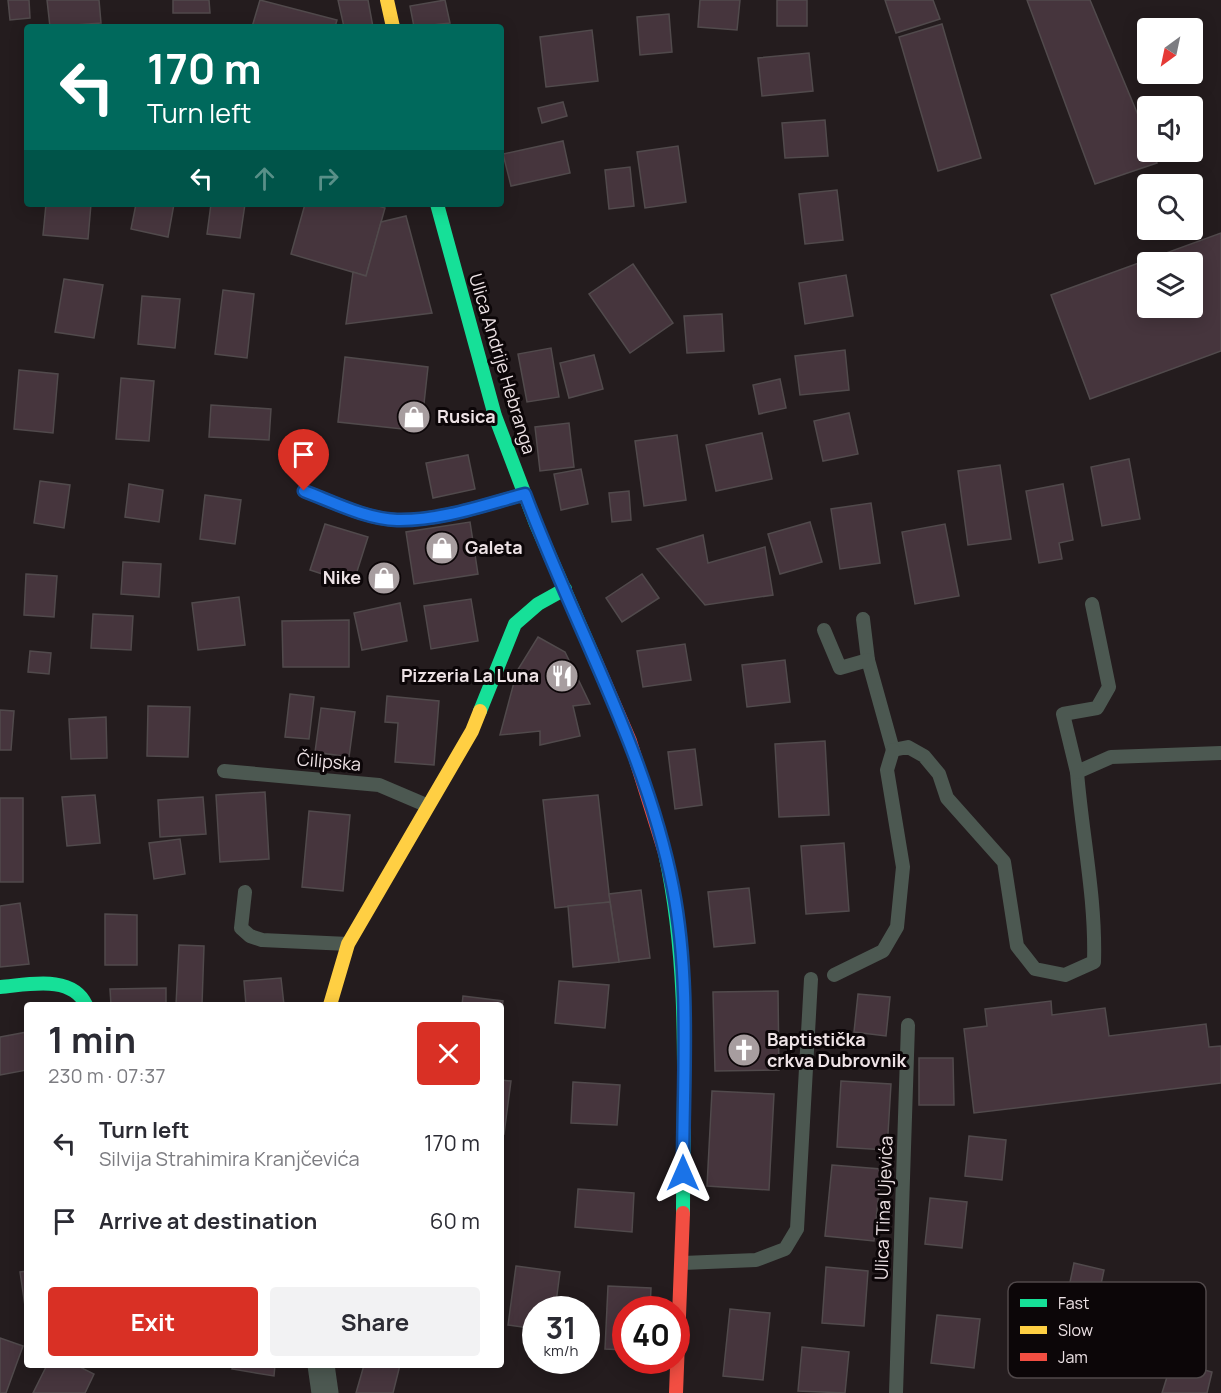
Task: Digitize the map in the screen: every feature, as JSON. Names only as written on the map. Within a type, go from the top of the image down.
[{"type":"street","points":[[387,0],[392,24]]},
{"type":"street","name":"Ulica Andrije Hebranga","points":[[437,207],[495,416],[525,494],[630,741],[661,837],[673,890],[683,972],[683,1263],[676,1393]]},
{"type":"street","points":[[331,1002],[348,944],[426,805],[472,731],[489,692],[506,640],[515,624],[535,604],[565,589]]},
{"type":"street","points":[[0,987],[59,985],[75,988],[86,1002]]},
{"type":"street","points":[[321,1368],[325,1393]]},
{"type":"lane","points":[[304,491],[358,511],[397,520],[449,515],[525,494]]},
{"type":"lane","points":[[893,750],[908,747],[924,756],[939,774],[947,798],[1004,862],[1017,946],[1035,969],[1065,975],[1094,962],[1095,928],[1081,823],[1077,772],[1063,714],[1097,708],[1109,687],[1092,604]]},
{"type":"lane","points":[[834,975],[883,951],[897,927],[903,867],[887,770],[893,750],[868,660],[863,619]]},
{"type":"lane","points":[[824,630],[840,668],[868,660]]},
{"type":"lane","points":[[1077,772],[1111,757],[1221,753]]},
{"type":"lane","name":"Čilipska","points":[[224,771],[378,785],[426,805]]},
{"type":"lane","points":[[245,892],[241,928],[250,936],[262,940],[348,944]]},
{"type":"lane","points":[[683,1263],[756,1260],[785,1249],[797,1229],[811,978]]},
{"type":"lane","name":"Ulica Tina Ujevića","points":[[896,1393],[908,1025]]},
{"type":"building","points":[[8,0],[29,0],[30,18],[10,20]]},
{"type":"building","points":[[47,0],[99,0],[101,23],[50,24]]},
{"type":"building","points":[[173,0],[209,0],[210,13],[173,13]]},
{"type":"building","points":[[260,0],[337,20],[336,24],[253,24]]},
{"type":"building","points":[[338,0],[368,0],[372,24],[343,24]]},
{"type":"building","points":[[445,0],[450,23],[413,24],[410,6]]},
{"type":"building","points":[[700,0],[740,0],[737,30],[698,27]]},
{"type":"building","points":[[777,0],[807,0],[807,26],[777,26]]},
{"type":"building","points":[[885,0],[933,0],[940,19],[896,33]]},
{"type":"building","points":[[1027,0],[1090,0],[1137,113],[1137,162],[1157,163],[1095,184]]},
{"type":"building","points":[[669,14],[672,52],[640,55],[637,17]]},
{"type":"building","points":[[942,24],[981,158],[938,171],[899,37]]},
{"type":"building","points":[[592,30],[598,81],[546,87],[540,37]]},
{"type":"building","points":[[809,53],[813,91],[762,96],[758,58]]},
{"type":"building","points":[[563,102],[567,116],[542,123],[538,108]]},
{"type":"building","points":[[825,120],[828,156],[785,158],[782,123]]},
{"type":"building","points":[[563,141],[570,173],[511,186],[504,154]]},
{"type":"building","points":[[678,146],[686,202],[645,208],[637,152]]},
{"type":"building","points":[[630,167],[634,206],[609,209],[605,170]]},
{"type":"building","points":[[837,190],[843,240],[805,244],[799,194]]},
{"type":"building","points":[[46,207],[91,207],[88,239],[43,235]]},
{"type":"building","points":[[135,207],[173,207],[168,237],[131,229]]},
{"type":"building","points":[[211,207],[245,207],[240,238],[207,234]]},
{"type":"building","points":[[304,207],[385,208],[366,276],[291,254]]},
{"type":"building","points":[[406,216],[432,313],[346,324],[353,272],[366,276],[381,222]]},
{"type":"building","points":[[1221,233],[1221,351],[1090,399],[1051,295],[1137,264],[1137,318],[1203,318],[1203,252],[1169,252]]},
{"type":"building","points":[[633,264],[673,323],[630,353],[589,294]]},
{"type":"building","points":[[846,275],[853,316],[805,324],[799,283]]},
{"type":"building","points":[[64,279],[103,285],[94,338],[55,332]]},
{"type":"building","points":[[223,290],[254,294],[247,358],[215,354]]},
{"type":"building","points":[[142,296],[180,299],[175,348],[138,344]]},
{"type":"building","points":[[722,314],[724,351],[687,353],[684,316]]},
{"type":"building","points":[[551,348],[559,397],[527,402],[518,354]]},
{"type":"building","points":[[845,350],[849,390],[800,395],[795,356]]},
{"type":"building","points":[[594,355],[603,389],[569,398],[560,363]]},
{"type":"building","points":[[345,357],[428,367],[421,431],[338,422]]},
{"type":"building","points":[[19,370],[58,374],[53,433],[14,429]]},
{"type":"building","points":[[121,378],[154,381],[149,441],[116,439]]},
{"type":"building","points":[[780,379],[786,408],[759,414],[753,385]]},
{"type":"building","points":[[211,405],[271,409],[269,440],[209,437]]},
{"type":"building","points":[[849,413],[858,454],[823,461],[814,421]]},
{"type":"building","points":[[569,423],[574,467],[540,471],[535,427]]},
{"type":"building","points":[[762,433],[772,479],[716,491],[706,445]]},
{"type":"building","points":[[677,435],[686,500],[644,506],[635,441]]},
{"type":"building","points":[[468,455],[475,489],[433,498],[426,463]]},
{"type":"building","points":[[1129,459],[1140,519],[1102,526],[1091,467]]},
{"type":"building","points":[[1000,465],[1011,539],[968,545],[958,471]]},
{"type":"building","points":[[581,469],[588,504],[561,510],[554,474]]},
{"type":"building","points":[[40,481],[70,485],[64,528],[34,523]]},
{"type":"building","points":[[129,484],[163,490],[159,522],[125,517]]},
{"type":"building","points":[[1063,484],[1073,540],[1059,543],[1062,559],[1039,563],[1026,491]]},
{"type":"building","points":[[629,491],[631,520],[612,522],[609,493]]},
{"type":"building","points":[[205,495],[241,500],[235,544],[200,539]]},
{"type":"building","points":[[871,503],[880,563],[840,569],[831,509]]},
{"type":"building","points":[[470,522],[478,574],[414,584],[406,532]]},
{"type":"building","points":[[810,522],[822,562],[780,574],[768,534]]},
{"type":"building","points":[[325,524],[368,537],[353,584],[310,570]]},
{"type":"building","points":[[945,524],[959,596],[915,604],[902,532]]},
{"type":"building","points":[[703,535],[708,563],[765,547],[773,595],[705,605],[657,549]]},
{"type":"building","points":[[123,562],[161,564],[159,597],[121,594]]},
{"type":"building","points":[[26,574],[57,576],[54,617],[24,615]]},
{"type":"building","points":[[642,574],[659,598],[622,622],[606,598]]},
{"type":"building","points":[[239,597],[245,645],[198,650],[192,603]]},
{"type":"building","points":[[471,599],[478,641],[431,649],[424,606]]},
{"type":"building","points":[[400,603],[407,641],[362,650],[354,613]]},
{"type":"building","points":[[93,614],[133,616],[131,650],[91,648]]},
{"type":"building","points":[[349,620],[349,667],[283,667],[282,621]]},
{"type":"building","points":[[538,637],[565,652],[590,704],[573,706],[580,736],[540,745],[540,731],[500,735],[517,671]]},
{"type":"building","points":[[685,644],[691,680],[643,687],[637,651]]},
{"type":"building","points":[[30,651],[51,653],[49,674],[28,672]]},
{"type":"building","points":[[785,660],[790,702],[747,707],[742,665]]},
{"type":"building","points":[[290,694],[314,697],[309,739],[285,737]]},
{"type":"building","points":[[387,696],[439,701],[434,765],[395,762],[398,723],[385,722]]},
{"type":"building","points":[[148,706],[190,707],[188,757],[147,756]]},
{"type":"building","points":[[321,708],[355,712],[349,757],[315,752]]},
{"type":"building","points":[[0,710],[14,711],[11,750],[0,750]]},
{"type":"building","points":[[106,717],[107,758],[71,759],[69,719]]},
{"type":"building","points":[[825,741],[829,815],[779,817],[775,744]]},
{"type":"building","points":[[695,749],[702,805],[675,809],[668,752]]},
{"type":"building","points":[[265,792],[269,859],[220,862],[216,795]]},
{"type":"building","points":[[95,795],[100,843],[67,846],[62,797]]},
{"type":"building","points":[[598,795],[610,902],[555,908],[543,800]]},
{"type":"building","points":[[203,797],[206,834],[160,837],[158,800]]},
{"type":"building","points":[[0,798],[23,798],[23,882],[0,882]]},
{"type":"building","points":[[309,811],[350,815],[343,891],[302,887]]},
{"type":"building","points":[[180,839],[185,874],[154,879],[149,843]]},
{"type":"building","points":[[844,843],[849,911],[806,914],[801,846]]},
{"type":"building","points":[[749,888],[755,943],[714,947],[708,892]]},
{"type":"building","points":[[641,890],[650,958],[619,962],[609,894]]},
{"type":"building","points":[[610,902],[619,962],[573,967],[568,906]]},
{"type":"building","points":[[20,903],[29,964],[0,967],[0,906]]},
{"type":"building","points":[[105,914],[137,915],[137,965],[105,965]]},
{"type":"building","points":[[179,945],[204,946],[202,1002],[176,1002]]},
{"type":"building","points":[[281,978],[284,1002],[246,1002],[244,981]]},
{"type":"building","points":[[559,981],[609,985],[605,1028],[555,1023]]},
{"type":"building","points":[[166,988],[166,1002],[111,1002],[110,989]]},
{"type":"building","points":[[778,991],[779,1070],[715,1071],[713,992]]},
{"type":"building","points":[[858,994],[890,997],[886,1036],[854,1032]]},
{"type":"building","points":[[463,996],[503,1001],[503,1002],[462,1002]]},
{"type":"building","points":[[1051,1001],[1052,1015],[1105,1008],[1109,1036],[1206,1024],[1209,1047],[1221,1046],[1221,1083],[974,1113],[964,1029],[987,1026],[985,1009]]},
{"type":"building","points":[[24,1033],[24,1071],[0,1075],[0,1037]]},
{"type":"building","points":[[919,1058],[953,1058],[954,1105],[919,1105]]},
{"type":"building","points":[[504,1080],[511,1081],[504,1134]]},
{"type":"building","points":[[841,1081],[891,1084],[887,1150],[837,1147]]},
{"type":"building","points":[[573,1082],[620,1085],[617,1125],[571,1123]]},
{"type":"building","points":[[712,1091],[774,1094],[769,1190],[707,1186]]},
{"type":"building","points":[[969,1136],[1006,1140],[1002,1180],[965,1176]]},
{"type":"building","points":[[832,1165],[881,1169],[874,1241],[825,1236]]},
{"type":"building","points":[[578,1189],[634,1193],[632,1232],[575,1227]]},
{"type":"building","points":[[930,1198],[967,1202],[962,1248],[925,1244]]},
{"type":"building","points":[[1074,1263],[1104,1270],[1101,1282],[1070,1282]]},
{"type":"building","points":[[516,1266],[560,1272],[557,1296],[522,1296],[522,1327],[508,1325]]},
{"type":"building","points":[[826,1267],[868,1271],[864,1326],[822,1323]]},
{"type":"building","points":[[24,1271],[24,1299],[20,1272]]},
{"type":"building","points":[[608,1286],[651,1288],[651,1296],[612,1296],[612,1349],[605,1349]]},
{"type":"building","points":[[730,1309],[770,1313],[763,1380],[723,1376]]},
{"type":"building","points":[[937,1315],[980,1319],[974,1368],[931,1363]]},
{"type":"building","points":[[0,1338],[23,1346],[6,1393],[0,1393]]},
{"type":"building","points":[[802,1347],[849,1352],[845,1393],[798,1391]]},
{"type":"building","points":[[46,1368],[82,1368],[94,1374],[85,1393],[33,1393]]},
{"type":"building","points":[[232,1368],[275,1368],[274,1376]]},
{"type":"building","points":[[363,1368],[399,1368],[393,1393],[356,1393]]},
{"type":"building","points":[[1206,1370],[1212,1372],[1207,1393],[1162,1393],[1167,1378],[1206,1378]]},
{"type":"traffic: fast","points":[[438,207],[495,416],[536,524],[596,662]]},
{"type":"traffic: fast","points":[[480,711],[515,624],[538,604],[565,589]]},
{"type":"traffic: fast","points":[[665,853],[679,942],[682,987],[684,1032],[683,1213]]},
{"type":"traffic: fast","points":[[0,987],[35,984],[60,985],[79,995],[84,1002]]},
{"type":"traffic: slow","points":[[387,0],[392,24]]},
{"type":"traffic: slow","points":[[331,1002],[348,944],[472,731],[480,711]]},
{"type":"traffic: jam","points":[[596,662],[630,741],[665,853]]},
{"type":"traffic: jam","points":[[676,1393],[683,1213]]},
{"type":"place","name":"Rusica","points":[[414,417]]},
{"type":"place","name":"Galeta","points":[[442,548]]},
{"type":"place","name":"Nike","points":[[384,578]]},
{"type":"place","name":"Pizzeria La Luna","points":[[562,676]]},
{"type":"place","name":"Baptistička crkva Dubrovnik","points":[[744,1050]]},
{"type":"route","points":[[304,491],[358,511],[397,520],[449,515],[525,494],[630,741],[661,837],[673,890],[683,972],[683,1173]]}]
